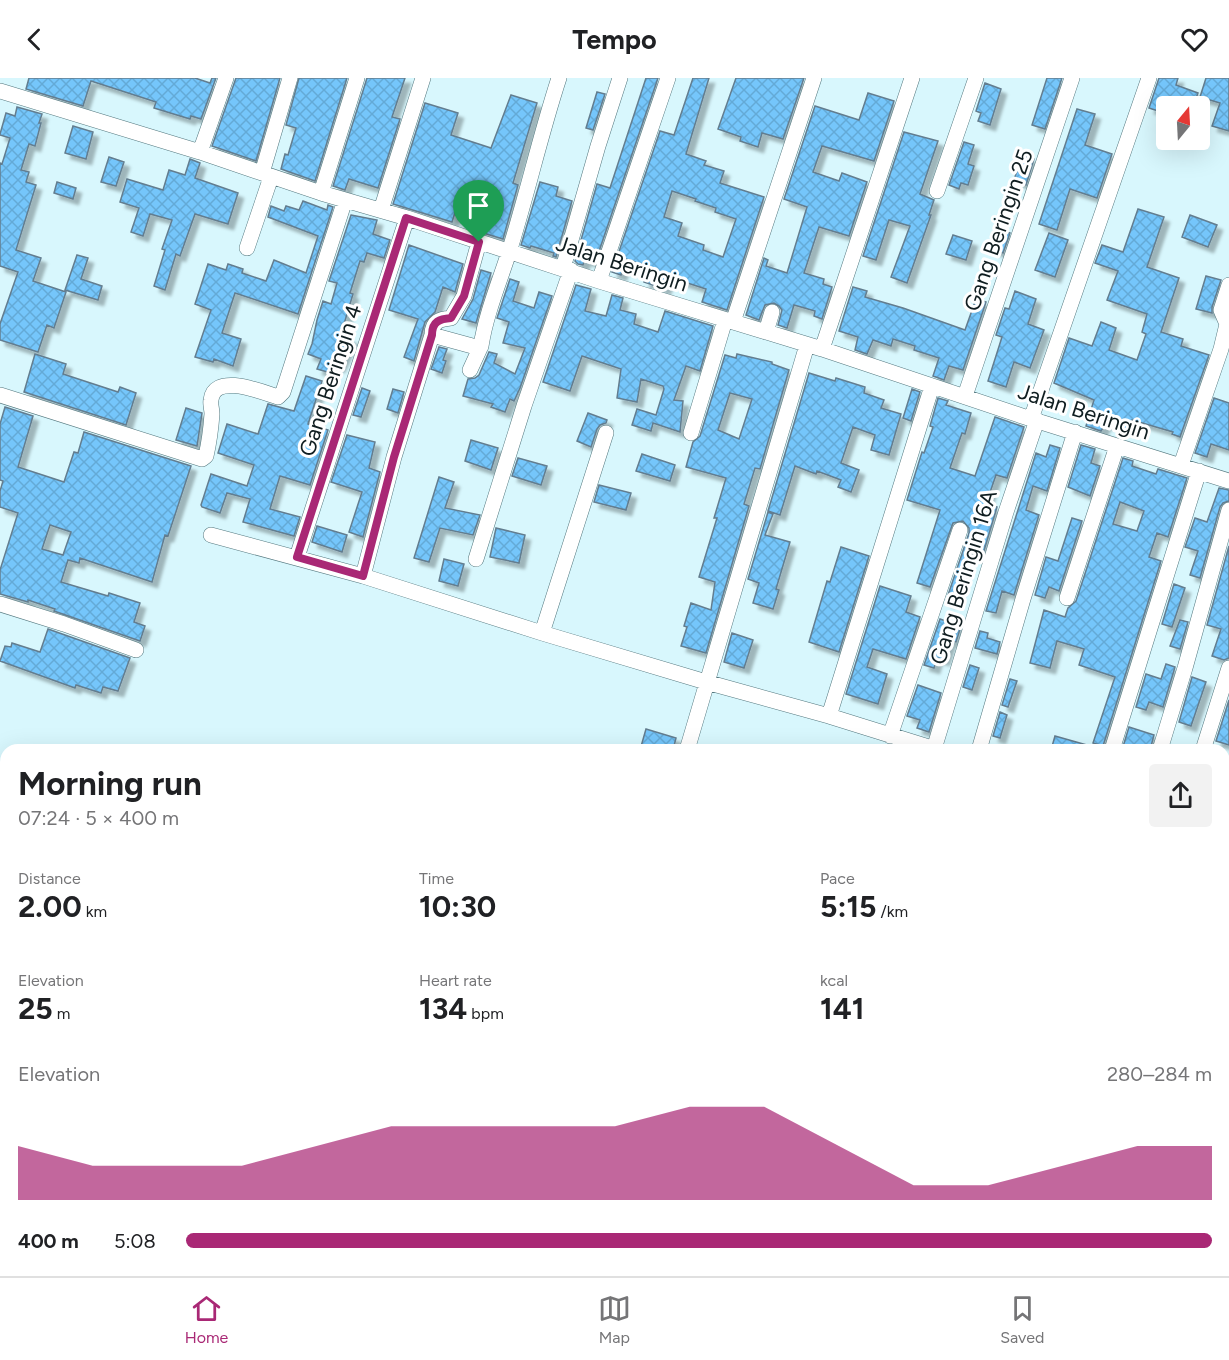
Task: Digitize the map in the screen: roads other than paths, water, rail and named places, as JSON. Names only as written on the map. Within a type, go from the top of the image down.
[{"type":"street","points":[[200,152],[226,78]]},
{"type":"street","points":[[247,248],[290,78]]},
{"type":"street","points":[[321,193],[357,78]]},
{"type":"street","points":[[381,210],[423,78]]},
{"type":"street","points":[[470,370],[481,346],[483,331],[509,252],[539,139],[559,78]]},
{"type":"street","points":[[476,559],[567,269],[598,146],[620,78]]},
{"type":"street","points":[[599,281],[668,78]]},
{"type":"street","points":[[691,433],[814,78]]},
{"type":"street","points":[[689,744],[706,682],[815,347],[912,78]]},
{"type":"street","points":[[937,191],[976,78]]},
{"type":"street","name":"Gang Beringin 25","points":[[965,396],[1072,78]]},
{"type":"street","name":"Gang Beringin 16A","points":[[937,744],[1034,419],[1149,78]]},
{"type":"street","name":"Jalan Beringin","points":[[0,91],[815,347],[1229,481]]},
{"type":"street","points":[[0,395],[202,459],[206,456],[212,411],[211,398],[217,388],[228,384],[278,397],[283,392],[345,200]]},
{"type":"street","name":"Gang Beringin 4","points":[[297,557],[406,218]]},
{"type":"street","points":[[363,576],[394,457],[435,323],[440,319],[451,318],[462,302],[479,242]]},
{"type":"street","points":[[1180,465],[1221,349],[1227,324],[1221,310],[1229,285]]},
{"type":"street","points":[[766,332],[772,312]]},
{"type":"street","points":[[432,335],[476,347],[481,346]]},
{"type":"street","points":[[829,716],[932,386]]},
{"type":"street","points":[[981,744],[1075,432]]},
{"type":"street","points":[[542,633],[606,434]]},
{"type":"street","points":[[1067,598],[1117,446]]},
{"type":"street","points":[[1114,744],[1199,471]]},
{"type":"street","points":[[1162,744],[1229,510]]},
{"type":"street","points":[[890,736],[960,530]]},
{"type":"street","points":[[211,535],[363,576],[542,633],[918,744]]},
{"type":"street","points":[[0,604],[136,650]]},
{"type":"street","points":[[1205,744],[1229,668]]}]
